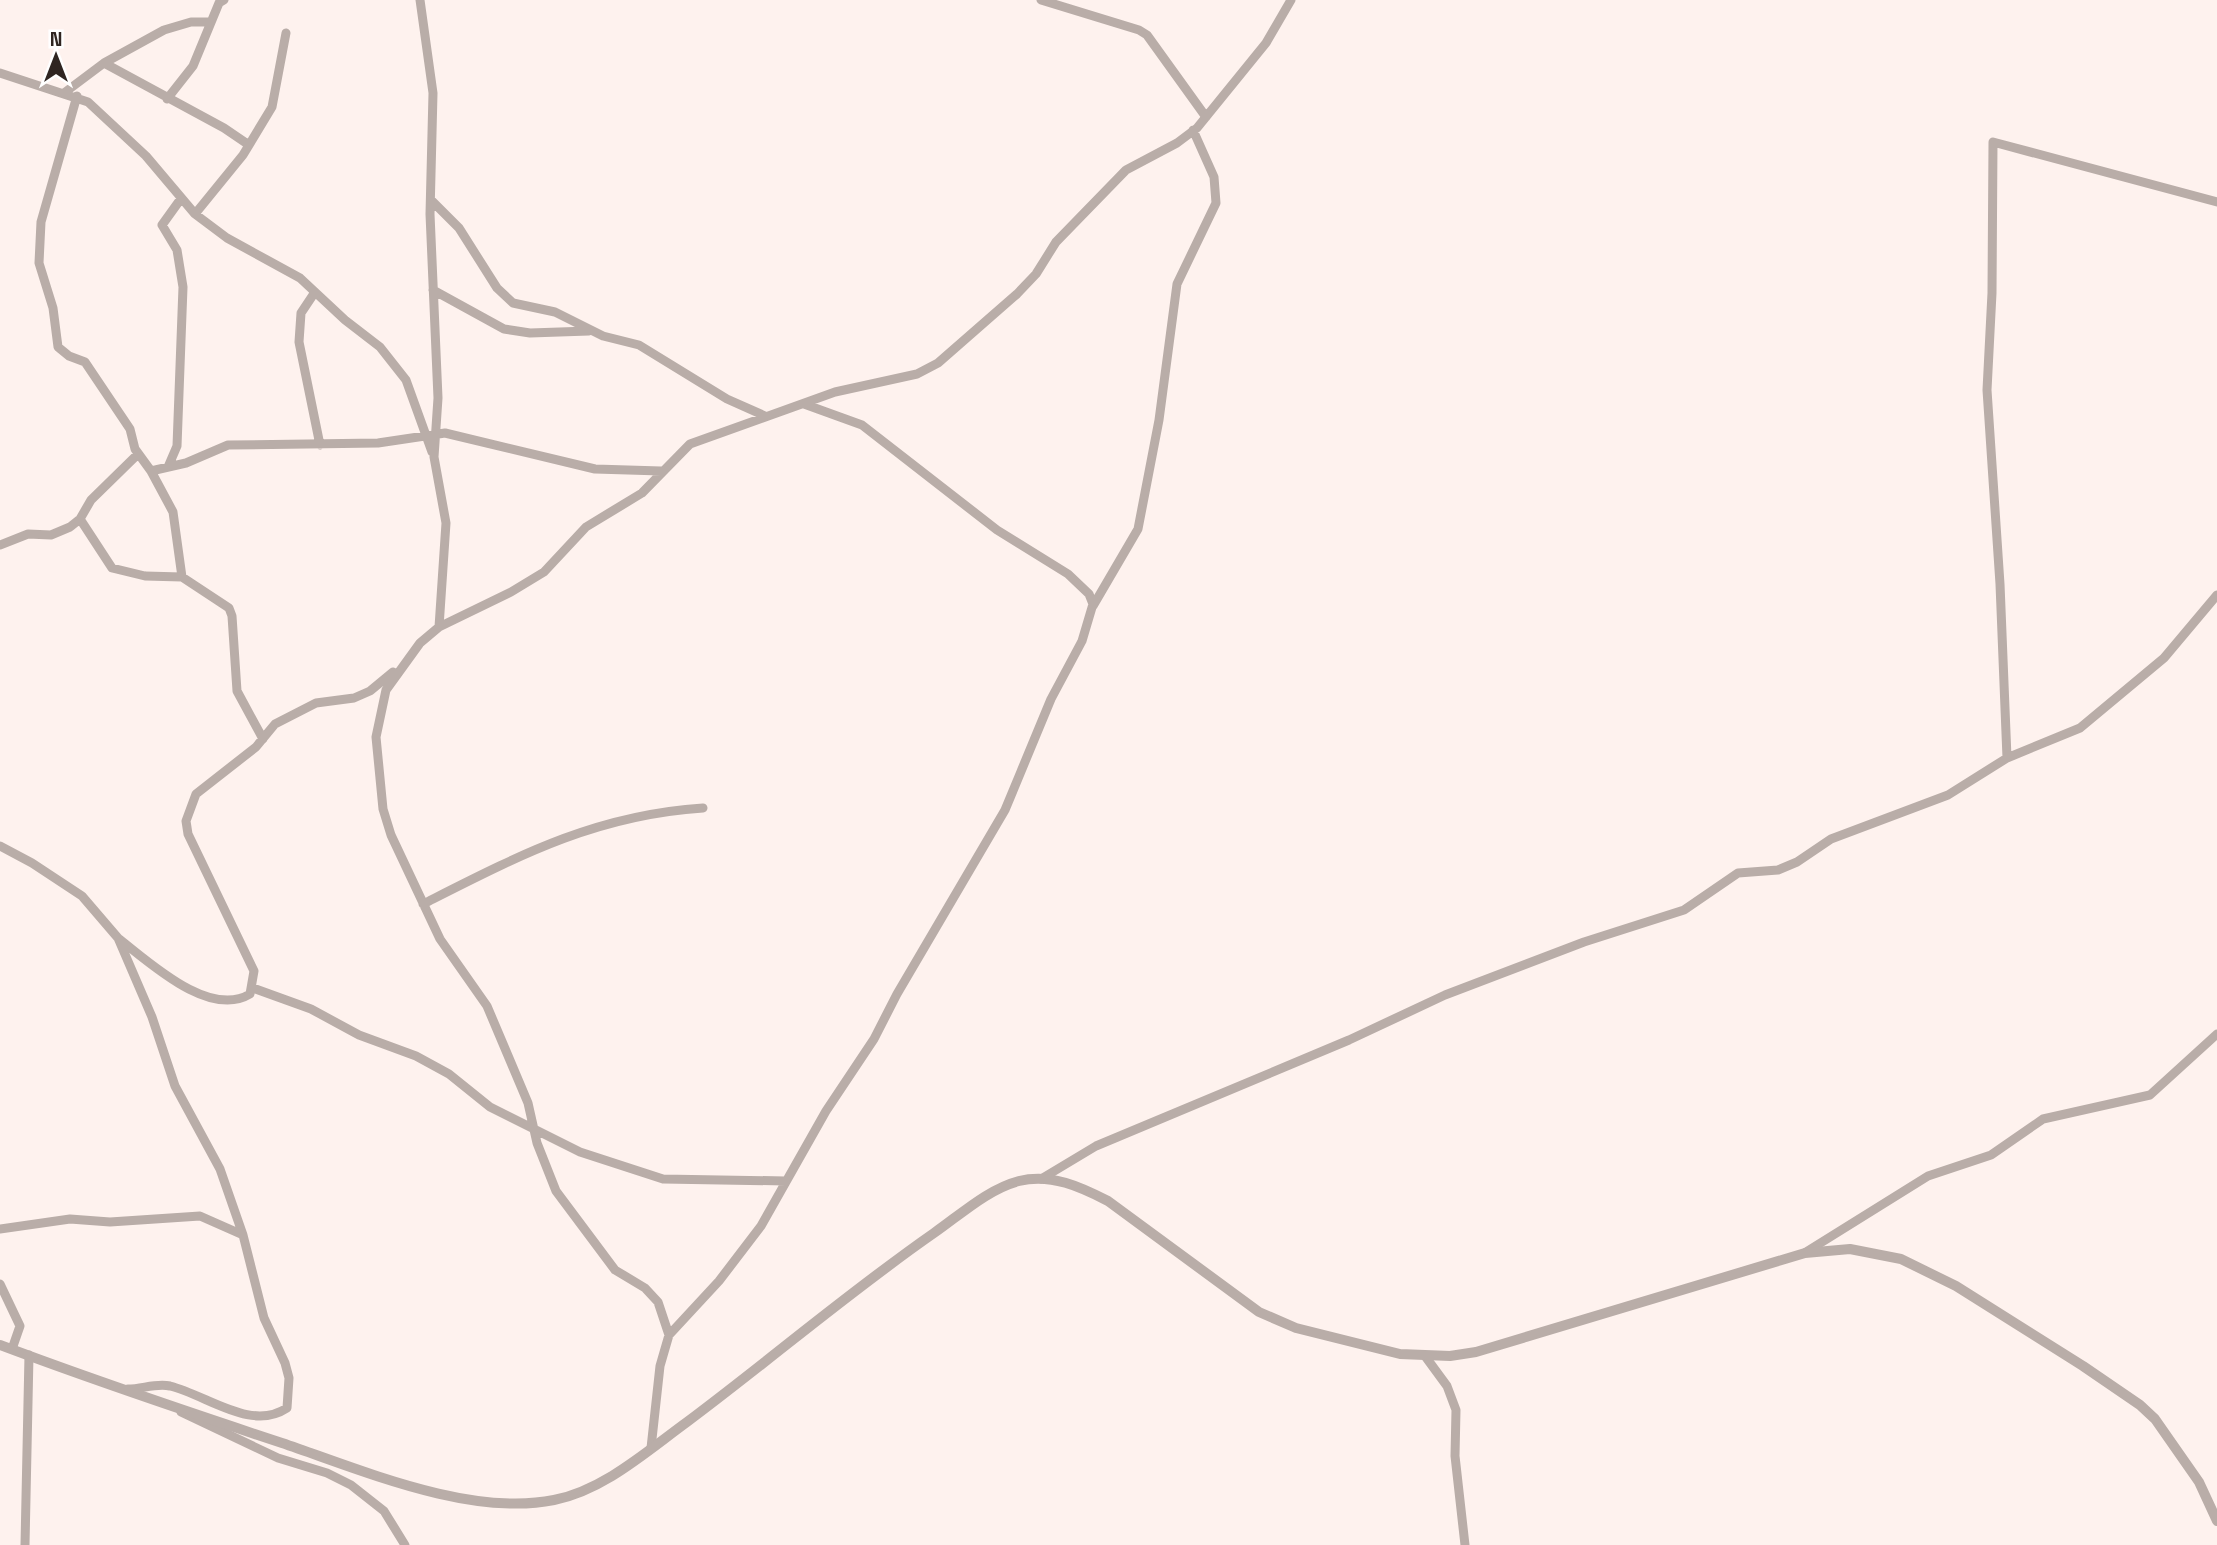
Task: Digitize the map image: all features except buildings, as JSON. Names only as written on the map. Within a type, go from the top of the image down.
[{"type":"street","points":[[420,0],[433,93],[431,200],[438,398],[431,434]]},
{"type":"street","points":[[1041,0],[1058,8],[1139,30],[1147,35],[1206,117]]},
{"type":"street","points":[[0,846],[32,863],[82,896],[118,938],[167,975],[211,998],[243,998],[253,988],[254,971],[195,851],[186,821],[191,803],[200,789],[240,761],[275,724],[310,705],[347,700],[370,691],[439,627],[526,585],[544,572],[586,527],[642,493],[690,444],[835,392],[917,374],[938,363],[1017,295],[1036,274],[1056,242],[1126,170],[1177,143],[1206,117],[1266,43],[1291,0]]},
{"type":"street","points":[[167,99],[193,66],[221,1]]},
{"type":"street","points":[[64,93],[104,64],[178,25],[211,22]]},
{"type":"street","points":[[195,214],[250,145],[272,107],[286,33]]},
{"type":"street","points":[[104,64],[224,128],[250,145]]},
{"type":"street","points":[[0,73],[76,96],[100,111],[133,143],[195,214],[227,238],[300,278],[392,358],[406,380],[431,434],[446,523],[439,627]]},
{"type":"street","points":[[76,96],[41,222],[38,263],[53,308],[58,347],[85,362],[130,429],[138,454],[152,471],[173,512],[182,577]]},
{"type":"street","points":[[651,1448],[660,1366],[669,1335],[761,1226],[840,1088],[874,1039],[903,983],[1005,810],[1051,699],[1082,641],[1092,607],[1138,528],[1159,420],[1177,284],[1216,203],[1214,177],[1193,130]]},
{"type":"street","points":[[2007,758],[2000,584],[1987,390],[1993,253],[1993,142],[2217,202]]},
{"type":"street","points":[[168,467],[177,446],[183,287],[177,250],[162,225],[180,200]]},
{"type":"street","points":[[431,200],[459,228],[505,298],[523,307],[555,312],[594,332],[656,353],[727,399],[765,416]]},
{"type":"street","points":[[433,290],[504,329],[530,333],[594,332]]},
{"type":"street","points":[[315,292],[301,313],[299,342],[320,445]]},
{"type":"street","points":[[804,404],[862,425],[997,530],[1068,574],[1089,594],[1092,607]]},
{"type":"street","points":[[152,471],[194,460],[228,445],[378,443],[452,433],[595,469],[662,471]]},
{"type":"street","points":[[0,545],[29,534],[58,534],[80,519],[92,500],[138,454]]},
{"type":"street","points":[[80,519],[112,568],[138,575],[182,577],[226,605],[231,613],[237,691],[263,739]]},
{"type":"street","points":[[0,1345],[344,1464],[479,1502],[525,1504],[576,1495],[606,1479],[651,1448],[892,1262],[973,1205],[1012,1184],[1041,1179],[1096,1146],[1349,1040],[1445,995],[1584,942],[1684,910],[1738,873],[1778,870],[1797,862],[1831,839],[1948,795],[2007,758],[2067,735],[2098,715],[2164,658],[2217,595]]},
{"type":"street","points":[[402,664],[386,690],[379,712],[376,737],[383,809],[391,835],[440,939],[487,1006],[516,1073],[549,1175],[565,1207],[596,1241],[615,1270],[653,1295],[662,1309],[669,1335]]},
{"type":"street","points":[[423,904],[551,841],[633,816],[703,808]]},
{"type":"street","points":[[118,938],[152,1017],[175,1086],[220,1169],[243,1235],[264,1318],[289,1378],[288,1408],[278,1415],[261,1417],[229,1409],[174,1387],[155,1385],[126,1389]]},
{"type":"street","points":[[253,988],[311,1009],[359,1035],[416,1056],[449,1074],[491,1107],[580,1152],[651,1177],[786,1181]]},
{"type":"street","points":[[1805,1253],[1928,1176],[1991,1155],[2043,1118],[2150,1095],[2217,1034]]},
{"type":"street","points":[[1041,1179],[1083,1188],[1108,1201],[1259,1312],[1336,1340],[1424,1356],[1476,1352],[1805,1253],[1850,1249],[1872,1251],[1901,1259],[1956,1286],[2140,1405],[2154,1419],[2199,1482],[2217,1521]]},
{"type":"street","points":[[0,1229],[70,1219],[110,1222],[201,1216],[243,1235]]},
{"type":"street","points":[[0,1284],[20,1326],[12,1349]]},
{"type":"street","points":[[25,1545],[29,1355]]},
{"type":"street","points":[[1424,1356],[1447,1386],[1456,1410],[1455,1456],[1465,1545]]},
{"type":"street","points":[[171,1405],[210,1428],[351,1485],[384,1511],[405,1545]]}]
